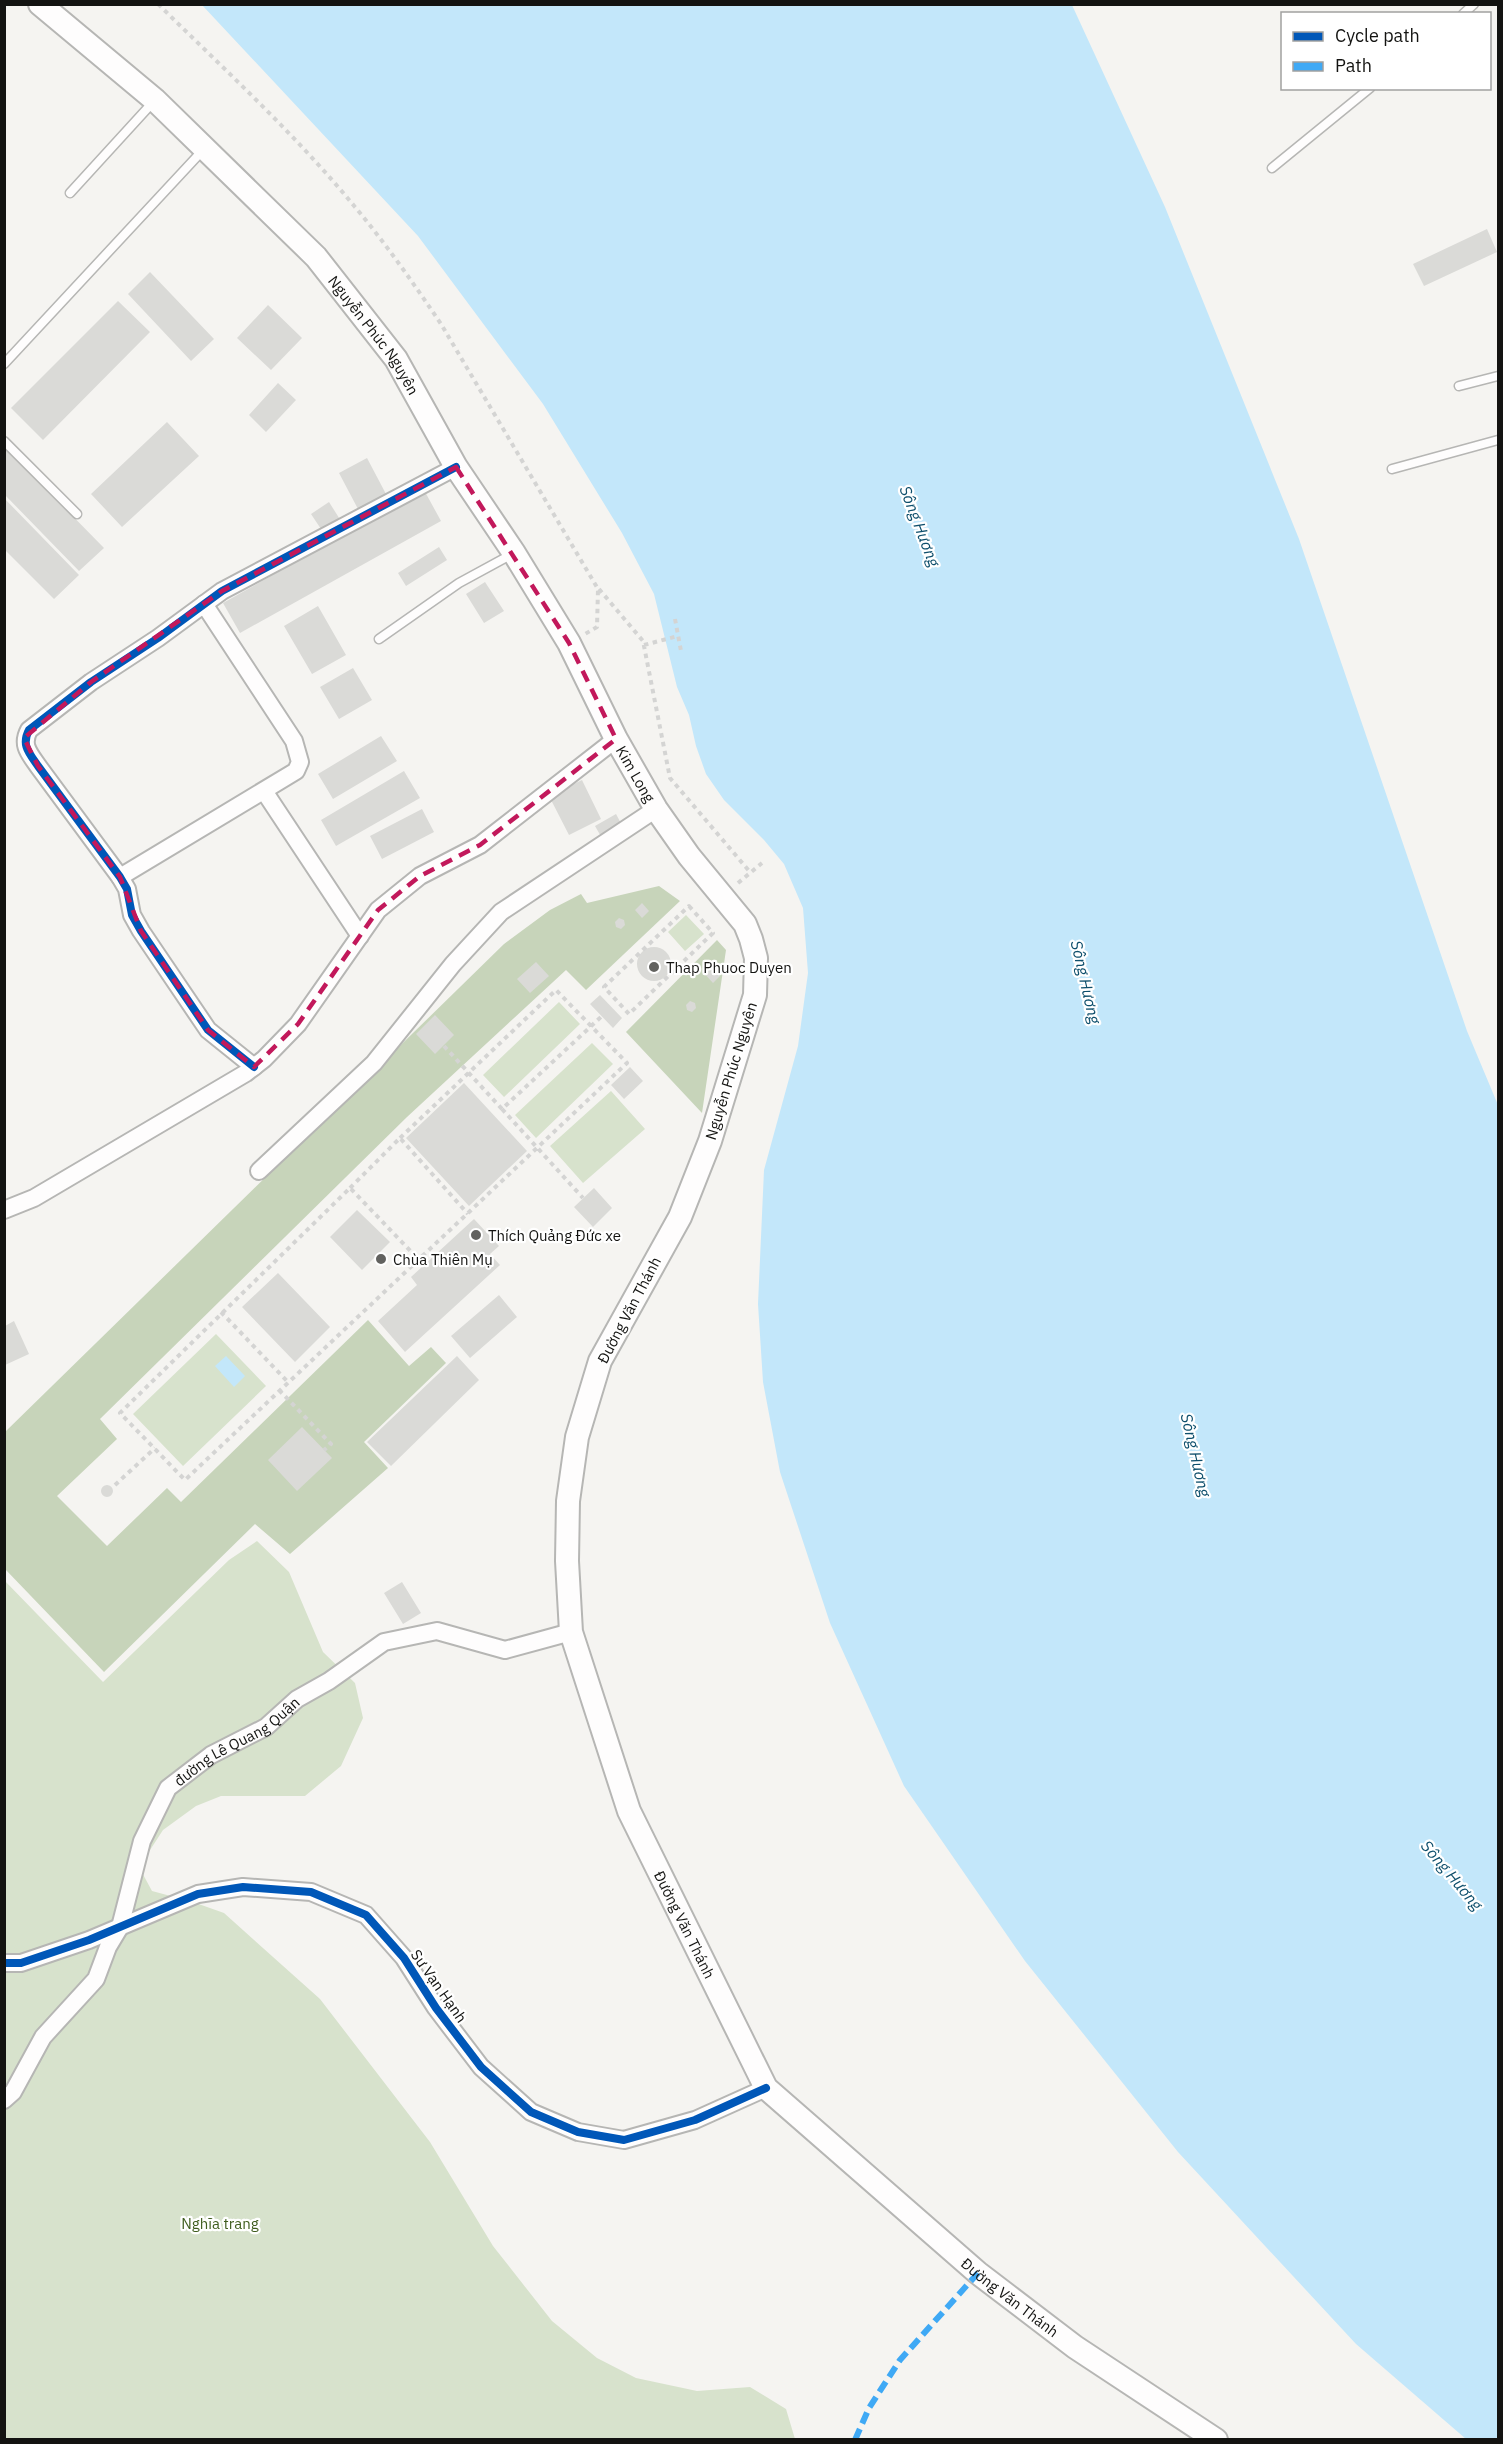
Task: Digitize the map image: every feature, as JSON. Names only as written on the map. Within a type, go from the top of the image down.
[{"type":"main road","name":"Nguyễn Phúc Nguyên","points":[[40,4],[155,100],[316,257],[331,276],[396,359],[456,467],[514,553],[569,643],[616,739]]},
{"type":"main road","name":"Kim Long","points":[[616,739],[656,809]]},
{"type":"main road","name":"Nguyễn Phúc Nguyên","points":[[656,809],[689,856],[745,924],[756,958],[755,994],[710,1141],[680,1216]]},
{"type":"main road","name":"Đường Văn Thánh","points":[[680,1216],[600,1361],[578,1437],[568,1502],[567,1561],[571,1632],[629,1811],[766,2088],[978,2273],[1076,2347],[1216,2439]]},
{"type":"street","points":[[254,1067],[246,1058],[208,1030],[141,931],[132,915],[127,889],[120,877],[25,748],[24,738],[29,730],[91,681],[240,581],[456,467]]},
{"type":"street","points":[[120,877],[296,771],[300,762],[294,741],[204,604]]},
{"type":"street","points":[[4,1210],[34,1198],[133,1142],[254,1067],[298,1023],[378,910],[420,876],[480,845],[616,739]]},
{"type":"street","points":[[264,791],[360,936]]},
{"type":"street","points":[[259,1171],[374,1063],[453,964],[501,912],[656,809]]},
{"type":"street","name":"đường Lê Quang Quận","points":[[4,2100],[13,2092],[43,2037],[96,1979],[108,1947],[120,1927],[142,1841],[168,1788],[211,1755],[266,1727],[297,1699],[329,1681],[384,1642],[437,1631],[505,1650],[571,1632]]},
{"type":"street","name":"Sư Vạn Hạnh","points":[[4,1963],[21,1963],[120,1927],[198,1894],[243,1887],[311,1892],[366,1915],[404,1958],[436,2007],[481,2067],[531,2112],[578,2132],[624,2140],[695,2120],[766,2088]]},
{"type":"lane","points":[[1272,168],[1368,90]]},
{"type":"lane","points":[[70,193],[155,100]]},
{"type":"lane","points":[[4,364],[204,149]]},
{"type":"lane","points":[[1459,386],[1498,376]]},
{"type":"lane","points":[[1392,469],[1498,440]]},
{"type":"lane","points":[[4,441],[77,514]]},
{"type":"lane","points":[[380,639],[459,583],[514,553]]},
{"type":"path","points":[[158,4],[290,134],[355,206],[414,284],[441,324],[598,589],[643,641],[670,778],[750,872]]},
{"type":"path","points":[[569,643],[597,627],[598,589]]},
{"type":"path","points":[[675,619],[681,651]]},
{"type":"path","points":[[644,645],[678,636]]},
{"type":"path","points":[[723,896],[762,862]]},
{"type":"path","points":[[689,906],[713,933],[629,1014],[617,1001],[604,987],[689,906]]},
{"type":"path","points":[[556,990],[627,1063],[185,1480],[120,1413],[400,1138],[469,1074],[556,990]]},
{"type":"path","points":[[611,1006],[617,1001]]},
{"type":"path","points":[[502,1109],[602,1016]]},
{"type":"path","points":[[444,1046],[583,1198]]},
{"type":"path","points":[[400,1138],[468,1214]]},
{"type":"path","points":[[350,1188],[419,1260]]},
{"type":"path","points":[[221,1312],[288,1382]]},
{"type":"path","points":[[279,1390],[331,1444],[324,1450]]},
{"type":"path","points":[[310,1435],[316,1429]]},
{"type":"path","points":[[116,1485],[155,1448]]},
{"type":"highlighted area","points":[[456,467],[569,643],[616,739],[480,845],[420,876],[378,910],[298,1024],[254,1067],[208,1030],[141,931],[120,877],[38,766],[24,738],[91,682],[222,591]]},
{"type":"green space","points":[[659,886],[680,901],[586,990],[566,970],[407,1117],[100,1419],[117,1439],[57,1496],[107,1546],[167,1488],[181,1502],[368,1320],[409,1366],[431,1347],[446,1363],[364,1442],[388,1468],[290,1554],[255,1524],[104,1672],[5,1569],[5,1432],[504,944],[550,910],[581,894],[587,903]]},
{"type":"green space","points":[[686,915],[704,934],[685,951],[668,932]]},
{"type":"green space","points":[[717,940],[726,950],[702,1113],[626,1032]]},
{"type":"green space","points":[[559,1002],[580,1024],[504,1097],[483,1075]]},
{"type":"green space","points":[[592,1043],[613,1064],[536,1138],[515,1115]]},
{"type":"green space","points":[[611,1091],[645,1129],[583,1183],[550,1146]]},
{"type":"green space","points":[[216,1334],[266,1386],[183,1466],[133,1414]]},
{"type":"green space","name":"Nghĩa trang","points":[[257,1541],[289,1572],[323,1652],[355,1683],[363,1718],[341,1766],[305,1796],[221,1796],[196,1806],[163,1830],[139,1867],[152,1891],[224,1913],[320,1999],[430,2142],[493,2246],[552,2321],[597,2358],[636,2378],[697,2391],[750,2387],[786,2409],[795,2439],[5,2439],[4,1580],[103,1682],[229,1560]]},
{"type":"water","name":"Sông Hương","points":[[202,5],[1072,5],[1165,207],[1299,539],[1467,1031],[1498,1105],[1498,2439],[1466,2439],[1356,2344],[1178,2152],[1025,1961],[904,1786],[830,1623],[780,1472],[763,1382],[758,1304],[764,1170],[798,1046],[808,973],[803,908],[784,864],[764,840],[724,800],[706,774],[696,746],[689,715],[677,687],[654,594],[622,533],[543,404],[418,236]]},
{"type":"water","points":[[226,1356],[245,1376],[234,1387],[215,1366]]},
{"type":"building","points":[[1487,229],[1497,252],[1424,286],[1413,264]]},
{"type":"building","points":[[150,272],[214,339],[191,361],[128,294]]},
{"type":"building","points":[[118,301],[150,332],[43,440],[11,408]]},
{"type":"building","points":[[268,305],[302,338],[271,370],[237,338]]},
{"type":"building","points":[[278,383],[296,400],[266,432],[249,415]]},
{"type":"building","points":[[167,422],[199,456],[122,527],[91,494]]},
{"type":"building","points":[[4,446],[104,548],[79,571],[4,494]]},
{"type":"building","points":[[367,458],[386,494],[358,509],[339,473]]},
{"type":"building","points":[[424,490],[441,521],[240,633],[223,603]]},
{"type":"building","points":[[4,498],[79,575],[54,599],[4,549]]},
{"type":"building","points":[[329,502],[341,521],[323,532],[311,514]]},
{"type":"building","points":[[439,547],[447,560],[406,586],[398,573]]},
{"type":"building","points":[[485,582],[504,611],[484,623],[466,594]]},
{"type":"building","points":[[318,606],[346,655],[312,674],[284,626]]},
{"type":"building","points":[[353,668],[372,700],[339,719],[320,687]]},
{"type":"building","points":[[381,736],[397,761],[333,799],[318,774]]},
{"type":"building","points":[[404,771],[420,798],[336,846],[321,820]]},
{"type":"building","points":[[582,780],[601,819],[569,835],[549,796]]},
{"type":"building","points":[[422,809],[434,832],[382,859],[370,836]]},
{"type":"building","points":[[616,814],[624,829],[603,840],[595,826]]},
{"type":"building","points":[[642,903],[649,911],[642,918],[635,910]]},
{"type":"building","points":[[619,918],[624,920],[625,925],[621,929],[616,927],[615,922]]},
{"type":"building","name":"Thap Phuoc Duyen","points":[[654,947],[666,952],[671,964],[666,976],[654,981],[642,976],[637,964],[642,952]]},
{"type":"building","points":[[536,962],[549,976],[530,993],[517,979]]},
{"type":"building","points":[[709,964],[720,976],[713,983],[702,971]]},
{"type":"building","points":[[600,995],[622,1018],[613,1028],[590,1004]]},
{"type":"building","points":[[690,1001],[695,1003],[696,1008],[692,1012],[687,1010],[686,1005]]},
{"type":"building","points":[[435,1015],[454,1035],[435,1054],[416,1034]]},
{"type":"building","points":[[630,1067],[643,1081],[624,1099],[611,1085]]},
{"type":"building","points":[[464,1083],[527,1151],[469,1206],[406,1138]]},
{"type":"building","points":[[594,1188],[612,1208],[593,1227],[574,1207]]},
{"type":"building","points":[[357,1210],[390,1242],[362,1270],[330,1237]]},
{"type":"building","points":[[474,1219],[499,1246],[490,1254],[500,1265],[405,1352],[378,1321],[417,1285],[411,1277]]},
{"type":"building","points":[[278,1273],[330,1327],[295,1362],[242,1307]]},
{"type":"building","points":[[499,1295],[517,1317],[470,1358],[451,1336]]},
{"type":"building","points":[[14,1321],[29,1354],[5,1365],[5,1326]]},
{"type":"building","points":[[457,1356],[479,1380],[391,1466],[367,1442]]},
{"type":"building","points":[[302,1427],[332,1458],[297,1491],[268,1460]]},
{"type":"building","points":[[109,1485],[113,1491],[109,1497],[105,1497],[101,1489]]},
{"type":"building","points":[[402,1582],[421,1613],[403,1624],[384,1593]]},
{"type":"marked path","points":[[855,2440],[869,2408],[900,2360],[978,2273]]},
{"type":"cycle path","points":[[254,1067],[208,1030],[141,931],[132,915],[127,889],[120,877],[29,753],[26,745],[27,735],[29,730],[91,682],[158,638],[222,591],[456,467]]},
{"type":"cycle path","points":[[4,1963],[21,1963],[89,1940],[198,1894],[243,1887],[311,1892],[366,1915],[404,1958],[436,2008],[481,2067],[531,2112],[578,2132],[624,2140],[695,2120],[766,2088]]},
{"type":"place","name":"Thap Phuoc Duyen","points":[[654,967]]},
{"type":"place","name":"Thích Quảng Đức xe","points":[[476,1235]]},
{"type":"place","name":"Chùa Thiên Mụ","points":[[381,1259]]}]
